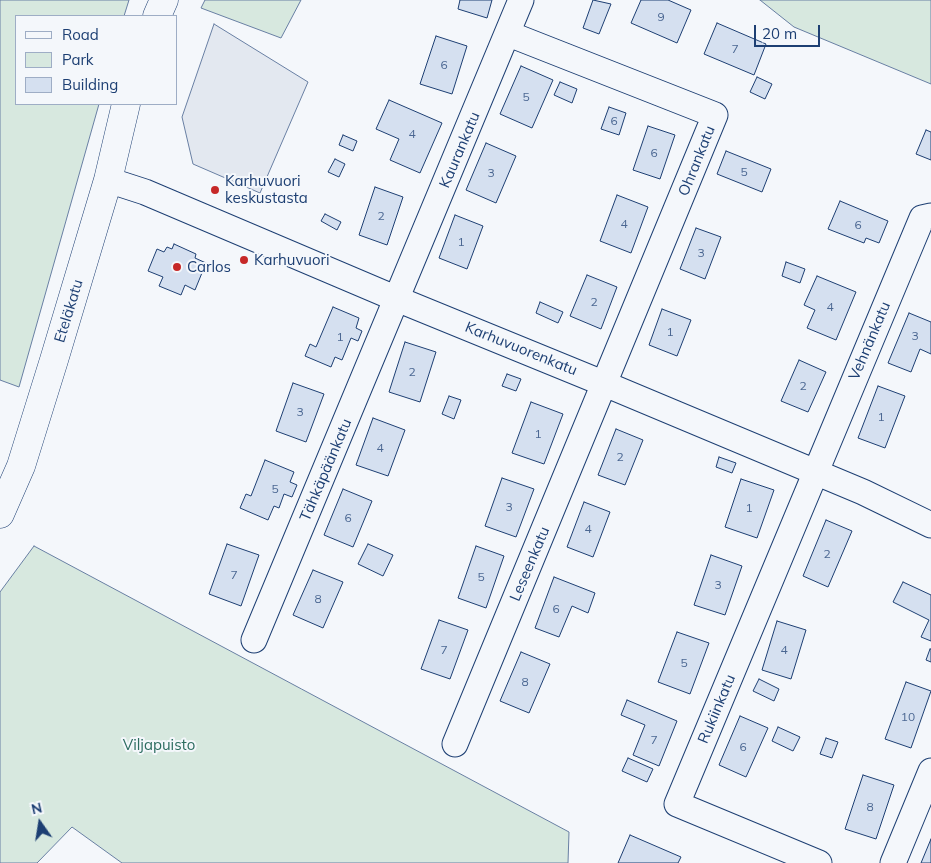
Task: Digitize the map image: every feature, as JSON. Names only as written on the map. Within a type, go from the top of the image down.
[{"type":"main road","points":[[157,15],[164,0]]},
{"type":"main road","name":"Eteläkatu","points":[[0,514],[21,466],[108,180],[126,105]]},
{"type":"street","name":"Kaurankatu","points":[[397,299],[509,34],[521,0]]},
{"type":"street","name":"Ohrankatu","points":[[509,34],[715,115],[605,384]]},
{"type":"street","name":"Karhuvuorenkatu","points":[[108,180],[145,192],[397,299],[816,472],[863,492],[931,525]]},
{"type":"street","name":"Vehnänkatu","points":[[816,472],[922,218],[931,216]]},
{"type":"street","name":"Tähkäpäänkatu","points":[[254,640],[397,299]]},
{"type":"street","name":"Leseenkatu","points":[[455,744],[605,384]]},
{"type":"street","name":"Rukiinkatu","points":[[816,472],[677,804],[819,863]]},
{"type":"street","points":[[893,863],[931,772]]},
{"type":"green space","points":[[0,0],[129,0],[124,15],[15,15],[15,105],[99,105],[19,387],[0,380]]},
{"type":"green space","points":[[205,0],[301,0],[281,38],[201,8]]},
{"type":"green space","points":[[760,0],[931,0],[931,84],[794,27]]},
{"type":"green space","name":"Viljapuisto","points":[[34,546],[569,832],[568,863],[122,863],[72,827],[37,863],[0,863],[0,592]]},
{"type":"shaded area","points":[[214,24],[308,82],[260,193],[193,164],[182,117]]},
{"type":"building","points":[[460,0],[492,0],[487,18],[458,9]]},
{"type":"building","points":[[593,0],[611,4],[599,34],[583,28]]},
{"type":"building","points":[[641,0],[668,0],[691,10],[677,43],[631,23]]},
{"type":"building","points":[[717,23],[766,44],[754,75],[704,54]]},
{"type":"building","points":[[436,36],[467,46],[452,94],[420,84]]},
{"type":"building","points":[[521,66],[553,80],[532,128],[500,114]]},
{"type":"building","points":[[757,77],[772,84],[765,99],[750,92]]},
{"type":"building","points":[[560,82],[577,89],[572,103],[554,95]]},
{"type":"building","points":[[389,100],[442,123],[420,173],[390,160],[399,139],[376,129]]},
{"type":"building","points":[[609,107],[626,113],[619,135],[601,129]]},
{"type":"building","points":[[648,126],[675,135],[660,179],[633,170]]},
{"type":"building","points":[[926,130],[931,132],[931,160],[916,154]]},
{"type":"building","points":[[343,135],[357,141],[353,151],[339,145]]},
{"type":"building","points":[[486,143],[516,156],[496,203],[466,190]]},
{"type":"building","points":[[726,151],[771,169],[762,192],[717,174]]},
{"type":"building","points":[[335,159],[345,164],[339,177],[328,172]]},
{"type":"building","points":[[375,187],[403,197],[387,245],[359,235]]},
{"type":"building","points":[[617,195],[648,207],[631,253],[600,241]]},
{"type":"building","points":[[840,201],[888,221],[879,243],[866,238],[864,243],[828,229]]},
{"type":"building","points":[[325,214],[341,222],[337,230],[321,221]]},
{"type":"building","points":[[455,215],[483,226],[467,269],[439,258]]},
{"type":"building","points":[[696,228],[721,237],[705,279],[680,269]]},
{"type":"building","name":"Carlos","points":[[174,244],[196,254],[195,258],[206,263],[195,290],[185,285],[181,295],[159,286],[163,277],[148,271],[157,249],[164,252],[167,247],[172,249]]},
{"type":"building","points":[[786,262],[805,269],[800,283],[782,276]]},
{"type":"building","points":[[587,275],[617,287],[601,329],[570,316]]},
{"type":"building","points":[[817,276],[856,292],[836,340],[807,328],[815,310],[804,305]]},
{"type":"building","points":[[540,302],[563,312],[558,323],[536,313]]},
{"type":"building","points":[[333,307],[359,318],[356,328],[362,331],[358,341],[351,338],[342,360],[335,357],[331,367],[305,356],[310,344],[316,347]]},
{"type":"building","points":[[662,309],[691,320],[677,356],[649,345]]},
{"type":"building","points":[[909,313],[931,322],[931,354],[920,349],[911,372],[888,363]]},
{"type":"building","points":[[405,342],[436,352],[420,402],[389,392]]},
{"type":"building","points":[[799,360],[826,372],[808,412],[781,401]]},
{"type":"building","points":[[507,374],[521,379],[516,391],[502,386]]},
{"type":"building","points":[[293,383],[324,394],[306,442],[276,431]]},
{"type":"building","points":[[878,386],[905,396],[885,448],[858,438]]},
{"type":"building","points":[[449,396],[461,400],[454,419],[442,414]]},
{"type":"building","points":[[531,402],[563,414],[544,464],[512,453]]},
{"type":"building","points":[[373,418],[405,430],[388,476],[356,465]]},
{"type":"building","points":[[616,429],[643,440],[625,485],[598,475]]},
{"type":"building","points":[[719,457],[736,463],[732,473],[716,467]]},
{"type":"building","points":[[265,460],[294,472],[290,482],[297,485],[292,497],[284,494],[279,508],[274,506],[268,520],[240,508],[246,494],[251,496]]},
{"type":"building","points":[[502,478],[534,489],[516,537],[485,526]]},
{"type":"building","points":[[741,479],[774,490],[757,538],[725,527]]},
{"type":"building","points":[[343,489],[372,501],[353,547],[324,535]]},
{"type":"building","points":[[584,502],[610,512],[593,557],[567,547]]},
{"type":"building","points":[[826,520],[852,531],[828,587],[803,576]]},
{"type":"building","points":[[227,544],[259,555],[241,606],[209,594]]},
{"type":"building","points":[[368,544],[393,555],[383,576],[358,564]]},
{"type":"building","points":[[476,546],[504,556],[486,608],[458,598]]},
{"type":"building","points":[[711,555],[742,566],[725,615],[694,605]]},
{"type":"building","points":[[313,570],[343,582],[323,628],[293,615]]},
{"type":"building","points":[[554,577],[595,593],[588,613],[572,606],[559,637],[535,628]]},
{"type":"building","points":[[903,582],[931,595],[931,641],[921,637],[929,620],[893,602]]},
{"type":"building","points":[[439,620],[468,630],[450,679],[421,669]]},
{"type":"building","points":[[777,621],[806,630],[791,679],[762,670]]},
{"type":"building","points":[[677,632],[709,643],[690,694],[658,682]]},
{"type":"building","points":[[931,649],[931,662],[926,660]]},
{"type":"building","points":[[521,652],[550,664],[529,713],[500,701]]},
{"type":"building","points":[[759,679],[779,689],[774,701],[753,691]]},
{"type":"building","points":[[906,682],[931,691],[911,748],[885,739]]},
{"type":"building","points":[[627,700],[677,721],[659,766],[633,755],[645,725],[621,715]]},
{"type":"building","points":[[740,716],[768,728],[746,777],[719,765]]},
{"type":"building","points":[[778,727],[800,737],[793,751],[772,741]]},
{"type":"building","points":[[826,738],[838,742],[832,758],[820,754]]},
{"type":"building","points":[[628,758],[653,769],[647,782],[622,771]]},
{"type":"building","points":[[863,775],[894,785],[876,839],[845,829]]},
{"type":"building","points":[[630,835],[681,857],[678,863],[618,863]]},
{"type":"building","points":[[931,839],[931,863],[921,863]]},
{"type":"place","name":"Karhuvuori keskustasta","points":[[215,190]]},
{"type":"place","name":"Karhuvuori","points":[[244,260]]},
{"type":"place","name":"Carlos","points":[[177,267]]}]
